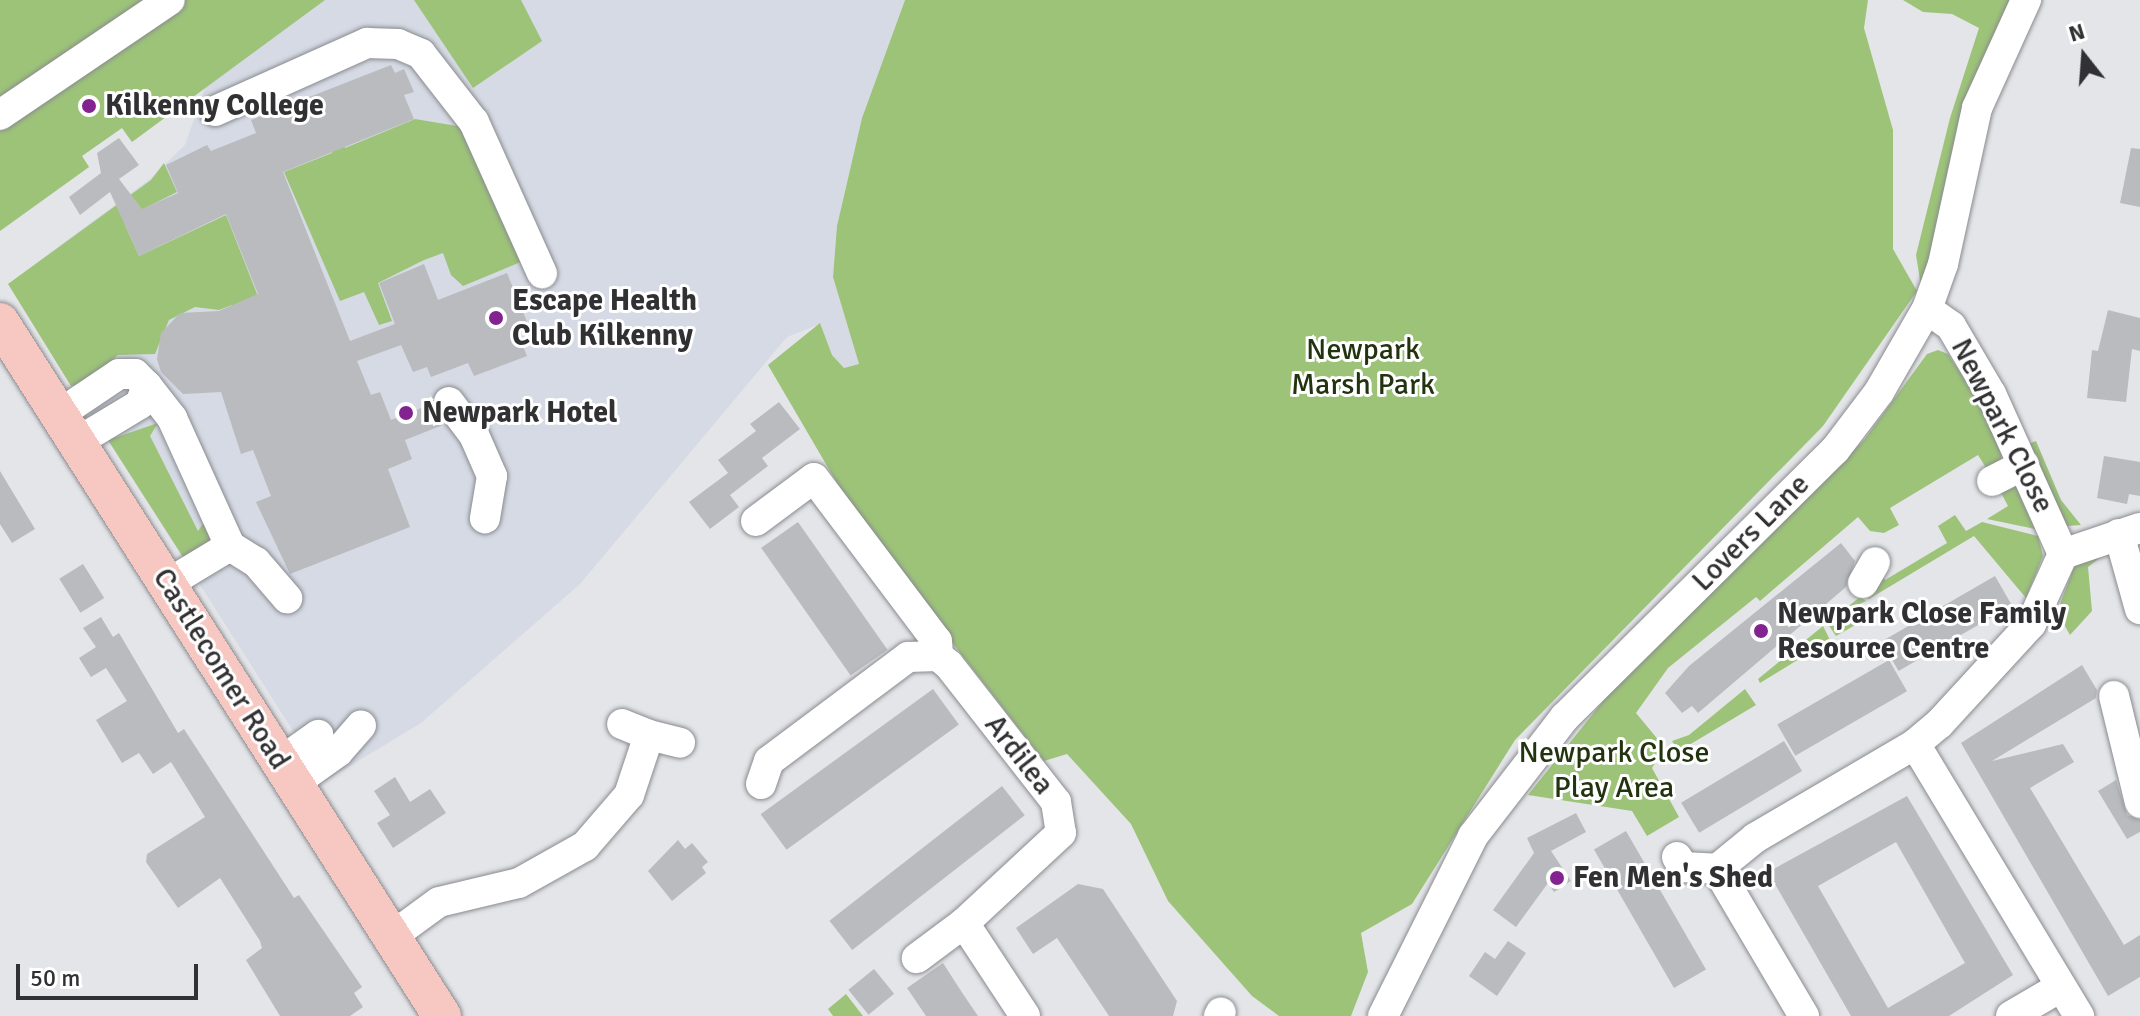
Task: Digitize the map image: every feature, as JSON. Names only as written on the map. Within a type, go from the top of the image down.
[{"type":"main road","name":"Castlecomer Road","points":[[0,322],[442,1016]]},
{"type":"street","points":[[0,115],[170,0]]},
{"type":"street","name":"Lovers Lane","points":[[1383,1016],[1473,836],[1565,717],[1835,450],[1879,392],[1927,309],[1943,264],[1977,108],[2026,0]]},
{"type":"street","points":[[215,111],[367,43],[398,44],[421,54],[474,122],[542,273]]},
{"type":"street","name":"Newpark Close","points":[[1927,309],[1951,326],[2024,465],[2063,554]]},
{"type":"street","points":[[67,428],[119,374],[135,374],[172,418],[230,546],[256,562],[287,598]]},
{"type":"street","points":[[449,402],[474,435],[492,476],[485,518]]},
{"type":"street","points":[[1992,481],[2024,465]]},
{"type":"street","name":"Ardilea","points":[[756,521],[814,478],[937,641],[938,656],[1056,802],[1061,818],[1054,842],[964,923],[917,958]]},
{"type":"street","points":[[1677,857],[1683,867],[1717,869],[1755,838],[1915,744],[2031,624],[2063,554],[2130,531]]},
{"type":"street","points":[[2130,531],[2119,567],[2140,609]]},
{"type":"street","points":[[167,584],[230,546]]},
{"type":"street","points":[[761,784],[769,761],[908,657],[938,656]]},
{"type":"street","points":[[2114,696],[2140,803]]},
{"type":"street","points":[[287,773],[338,752],[361,726]]},
{"type":"street","points":[[391,937],[439,902],[519,883],[585,846],[629,795],[635,730],[680,743]]},
{"type":"street","points":[[287,773],[318,735]]},
{"type":"street","points":[[1915,744],[2059,988],[2079,1016]]},
{"type":"street","points":[[1717,869],[1804,1016]]},
{"type":"street","points":[[964,923],[1025,1016]]},
{"type":"street","points":[[2011,1016],[2059,988]]},
{"type":"shaded area","name":"Newpark Hotel","points":[[0,0],[905,0],[862,118],[837,226],[833,277],[859,364],[844,368],[832,355],[820,324],[787,337],[580,584],[421,723],[325,781],[8,284],[150,179],[185,145],[206,85],[132,142],[122,128],[82,156],[89,167],[0,231]]},
{"type":"green space","points":[[0,0],[156,0],[0,104]]},
{"type":"green space","name":"Kilkenny College","points":[[180,0],[325,0],[132,142],[122,128],[82,156],[89,167],[0,231],[0,124]]},
{"type":"green space","points":[[414,0],[521,0],[542,41],[473,88]]},
{"type":"green space","name":"Newpark Marsh Park","points":[[905,0],[1868,0],[1864,28],[1893,130],[1893,249],[1917,291],[1823,426],[1515,740],[1412,904],[1361,933],[1368,972],[1351,1016],[1279,1016],[1252,996],[1168,901],[1131,824],[1067,754],[1044,761],[933,618],[854,512],[768,365],[820,323],[832,355],[844,368],[859,364],[833,277],[837,226],[862,118]]},
{"type":"green space","points":[[1903,0],[2012,0],[1921,286],[1916,255],[1950,118],[1979,28],[1952,14],[1923,12]]},
{"type":"green space","points":[[415,119],[469,128],[528,259],[463,286],[451,275],[443,253],[424,260],[378,283],[392,321],[379,325],[364,292],[340,301],[284,172],[332,153],[336,128],[345,148]]},
{"type":"green space","points":[[164,163],[177,192],[139,211],[142,217],[125,225],[139,256],[226,215],[272,332],[249,341],[232,305],[219,310],[195,307],[169,320],[155,354],[118,355],[90,381],[71,386],[8,284],[151,180]]},
{"type":"green space","name":"Newpark Close Play Area","points":[[1938,350],[1948,354],[1977,398],[2002,455],[1999,465],[1988,471],[1978,455],[1890,508],[1899,525],[1884,533],[1870,531],[1858,517],[1760,601],[1756,597],[1668,668],[1636,713],[1665,748],[1652,768],[1679,817],[1647,836],[1632,811],[1528,795],[1608,695],[1864,440],[1927,354]]},
{"type":"green space","points":[[158,423],[150,436],[198,531],[208,516],[211,541],[183,557],[108,440]]},
{"type":"green space","points":[[2036,441],[2061,500],[2081,525],[2067,526],[2055,508],[2028,444]]},
{"type":"green space","points":[[2017,484],[2035,529],[1987,519],[2008,506],[1999,489]]},
{"type":"green space","points":[[1955,515],[1966,531],[1982,522],[2038,536],[2043,556],[2026,598],[1974,536],[1869,599],[1863,595],[1875,567],[1885,580],[1947,543],[1938,526]]},
{"type":"green space","points":[[2109,551],[2088,567],[2092,611],[2070,635],[2057,612],[2074,567]]},
{"type":"green space","points":[[1860,597],[1866,601],[1860,604],[1866,619],[1836,636],[1827,623]]},
{"type":"green space","points":[[1823,626],[1830,640],[1760,683],[1758,679]]},
{"type":"green space","points":[[1745,689],[1756,705],[1679,751],[1672,741],[1689,735]]},
{"type":"green space","points":[[846,994],[863,1016],[833,1016],[828,1009]]},
{"type":"building","points":[[391,65],[395,73],[404,69],[414,92],[404,95],[414,119],[283,172],[350,341],[395,324],[379,283],[424,264],[438,300],[507,273],[528,324],[516,329],[527,356],[474,376],[468,363],[431,377],[427,367],[413,372],[401,345],[357,361],[371,395],[380,392],[391,420],[431,404],[443,425],[405,440],[412,459],[388,469],[410,527],[290,574],[256,502],[271,496],[253,450],[241,454],[221,392],[183,394],[161,372],[157,359],[161,333],[180,313],[219,311],[258,294],[226,214],[139,256],[110,192],[80,215],[69,197],[101,173],[97,153],[119,138],[139,165],[119,179],[142,209],[178,193],[166,165],[207,145],[211,151],[256,133],[251,120]]},
{"type":"building","points":[[2131,148],[2140,149],[2140,207],[2120,203]]},
{"type":"building","points":[[2108,310],[2140,318],[2140,351],[2132,349],[2126,402],[2087,398],[2092,350],[2098,351]]},
{"type":"building","points":[[779,402],[800,429],[762,458],[768,466],[730,495],[739,507],[710,529],[689,502],[728,473],[718,460],[756,431],[750,424]]},
{"type":"building","points":[[2104,456],[2140,462],[2140,496],[2129,494],[2127,504],[2097,498]]},
{"type":"building","points":[[0,471],[35,529],[12,543],[0,524]]},
{"type":"building","points":[[798,522],[887,650],[851,676],[761,548]]},
{"type":"building","points":[[1841,543],[1855,561],[1846,587],[1698,713],[1692,706],[1682,713],[1665,693],[1689,666]]},
{"type":"building","points":[[83,564],[104,598],[80,613],[59,579]]},
{"type":"building","points":[[1995,576],[2012,605],[1899,671],[1882,642]]},
{"type":"building","points":[[101,617],[113,637],[119,633],[178,733],[184,729],[294,898],[299,895],[362,987],[354,993],[363,1007],[350,1016],[280,1016],[246,960],[262,948],[260,941],[220,878],[178,908],[146,862],[147,854],[205,817],[171,762],[153,774],[139,753],[122,763],[96,720],[127,701],[106,668],[91,677],[79,658],[96,647],[83,628]]},
{"type":"building","points":[[1889,660],[1907,691],[1795,756],[1777,724]]},
{"type":"building","points":[[2082,665],[2097,690],[2096,698],[1992,761],[2063,744],[2074,762],[2030,788],[2124,945],[2140,935],[2140,977],[2108,996],[1961,743]]},
{"type":"building","points":[[933,689],[959,725],[787,850],[761,814]]},
{"type":"building","points":[[1784,741],[1802,771],[1699,833],[1681,803]]},
{"type":"building","points":[[395,777],[410,802],[430,789],[446,813],[393,848],[377,823],[390,815],[374,791]]},
{"type":"building","points":[[2116,780],[2127,815],[2140,820],[2140,832],[2127,839],[2098,791]]},
{"type":"building","points":[[1002,786],[1025,815],[852,950],[829,921]]},
{"type":"building","points":[[1907,796],[2013,975],[1949,1016],[1851,1016],[1768,872]],"holes":[[[1896,842],[1965,963],[1888,1008],[1818,886]]]},
{"type":"building","points":[[1576,813],[1586,832],[1551,851],[1571,881],[1554,892],[1548,883],[1516,927],[1493,910],[1534,853],[1527,838]]},
{"type":"building","points":[[1626,831],[1706,970],[1674,988],[1594,849]]},
{"type":"building","points":[[678,840],[685,849],[692,843],[708,862],[702,867],[706,873],[672,901],[648,871]]},
{"type":"building","points":[[1078,884],[1103,889],[1177,1001],[1173,1016],[1109,1016],[1057,938],[1033,954],[1016,928]]},
{"type":"building","points":[[1508,941],[1526,953],[1497,996],[1469,976],[1485,952],[1495,959]]},
{"type":"building","points":[[943,963],[978,1016],[926,1016],[907,988]]},
{"type":"building","points":[[874,969],[894,994],[868,1015],[848,990]]},
{"type":"place","name":"Kilkenny College","points":[[89,106]]},
{"type":"place","name":"Escape Health Club Kilkenny","points":[[496,318]]},
{"type":"place","name":"Newpark Hotel","points":[[406,413]]},
{"type":"place","name":"Newpark Close Family Resource Centre","points":[[1761,631]]},
{"type":"place","name":"Fen Men's Shed","points":[[1557,878]]}]
